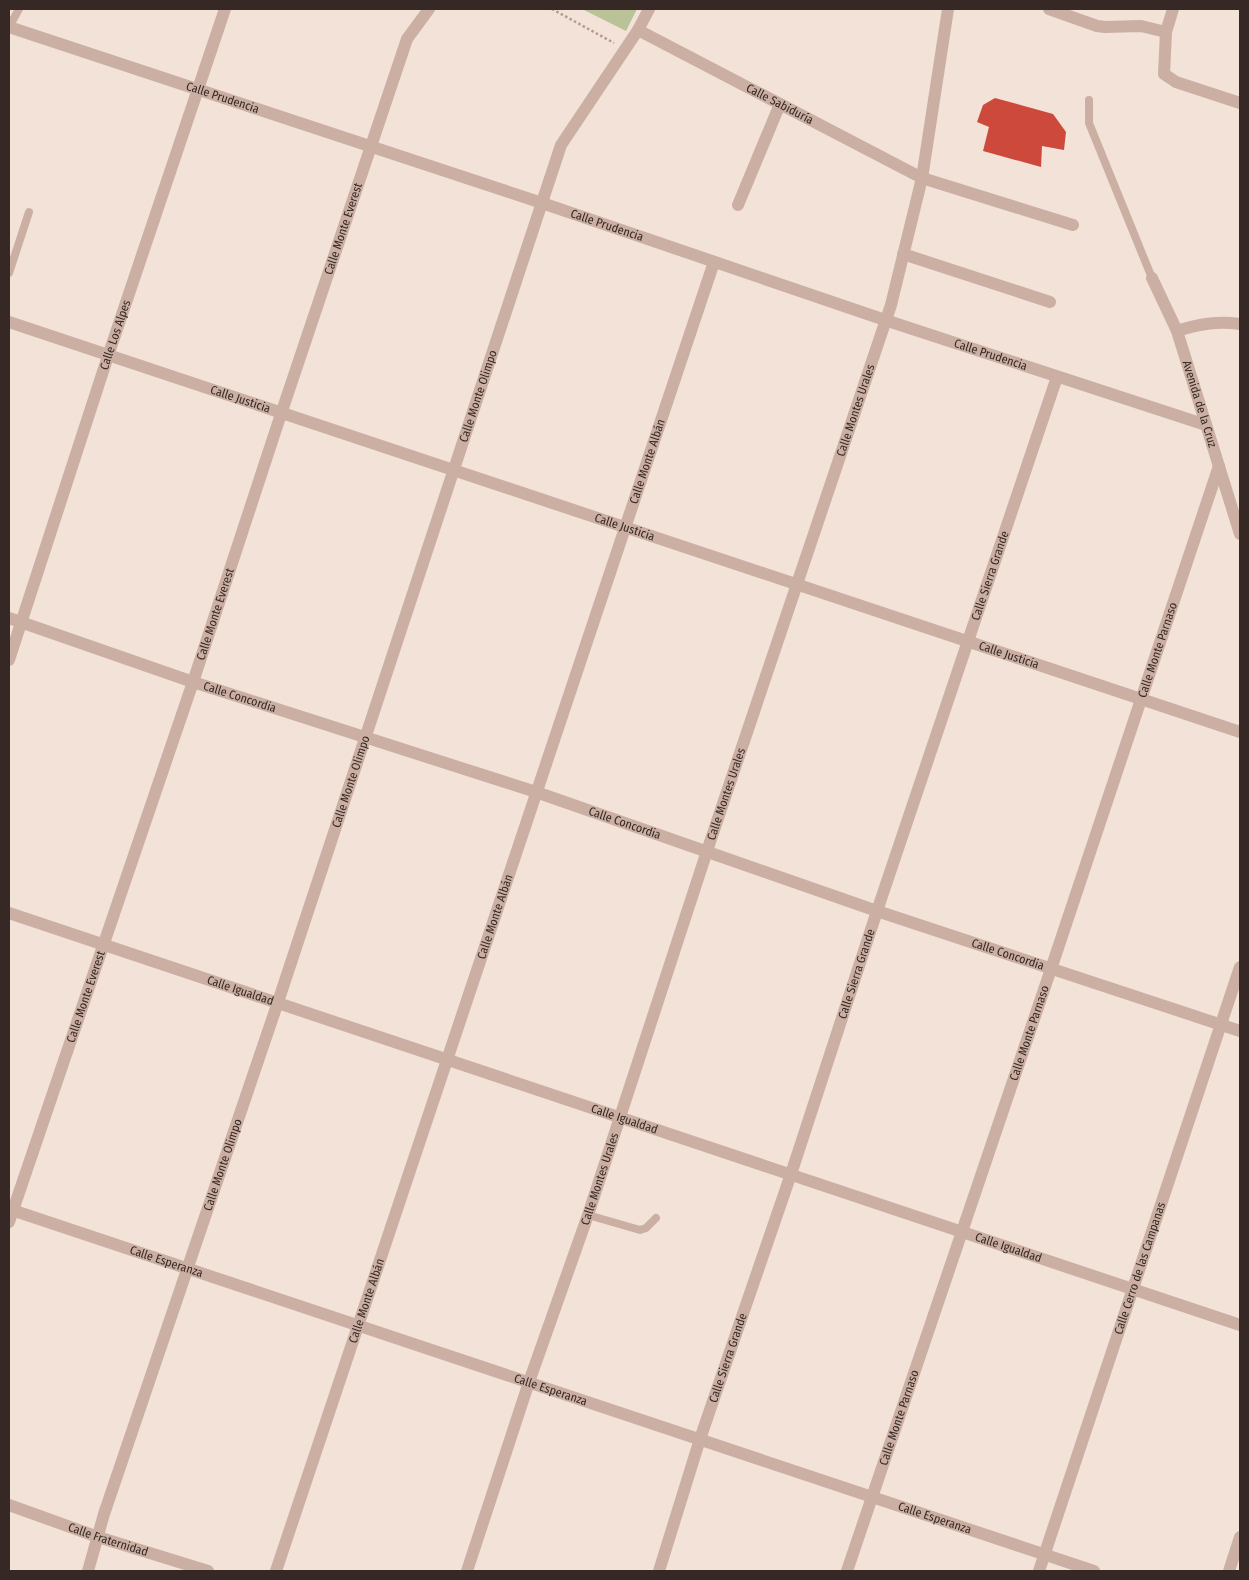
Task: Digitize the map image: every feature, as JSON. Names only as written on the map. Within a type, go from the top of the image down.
[{"type":"street","name":"Calle Los Alpes","points":[[9,660],[108,356],[225,9]]},
{"type":"street","name":"Calle Monte Everest","points":[[10,1214],[193,682],[407,39],[429,9]]},
{"type":"street","name":"Calle Monte Olimpo","points":[[88,1571],[104,1514],[278,1002],[562,145],[626,49],[649,9]]},
{"type":"street","name":"Calle Montes Urales","points":[[467,1571],[529,1382],[588,1215],[707,851],[891,305],[922,178],[948,9]]},
{"type":"street","points":[[1049,9],[1097,26],[1141,26],[1166,32]]},
{"type":"street","points":[[1170,9],[1166,32],[1164,74],[1176,82],[1240,103]]},
{"type":"street","name":"Calle Prudencia","points":[[9,27],[542,203],[885,320],[1206,425]]},
{"type":"street","name":"Calle Sabiduría","points":[[638,30],[922,178],[1073,225]]},
{"type":"street","points":[[738,205],[780,104]]},
{"type":"street","points":[[903,254],[1050,302]]},
{"type":"street","name":"Calle Monte Albán","points":[[276,1571],[714,262]]},
{"type":"street","name":"Avenida de la Cruz","points":[[1152,278],[1177,331],[1218,466],[1239,526]]},
{"type":"street","points":[[1177,331],[1200,324],[1223,321],[1240,324]]},
{"type":"street","name":"Calle Justicia","points":[[9,322],[1240,732]]},
{"type":"street","name":"Calle Sierra Grande","points":[[659,1571],[700,1439],[791,1174],[877,911],[1057,377]]},
{"type":"street","name":"Calle Monte Parnaso","points":[[847,1571],[1052,969],[1218,466]]},
{"type":"street","name":"Calle Concordia","points":[[9,618],[193,682],[536,792],[877,911],[1240,1031]]},
{"type":"street","name":"Calle Igualdad","points":[[9,913],[1240,1325]]},
{"type":"street","name":"Calle Cerro de las Campanas","points":[[1039,1571],[1240,967]]},
{"type":"street","name":"Calle Esperanza","points":[[10,1214],[187,1268],[1094,1571]]},
{"type":"street","name":"Calle Fraternidad","points":[[9,1505],[98,1537],[208,1571]]},
{"type":"street","points":[[1229,1571],[1240,1537]]},
{"type":"lane","points":[[9,27],[19,9]]},
{"type":"lane","points":[[1089,100],[1089,123],[1152,278]]},
{"type":"lane","points":[[9,273],[29,212]]},
{"type":"lane","points":[[588,1215],[640,1230],[646,1228],[656,1218]]},
{"type":"path","points":[[552,9],[626,49]]},
{"type":"green space","points":[[582,9],[637,9],[626,31]]},
{"type":"building","points":[[995,98],[1053,114],[1066,132],[1064,150],[1042,146],[1041,167],[983,151],[989,127],[977,122],[983,105]]}]
